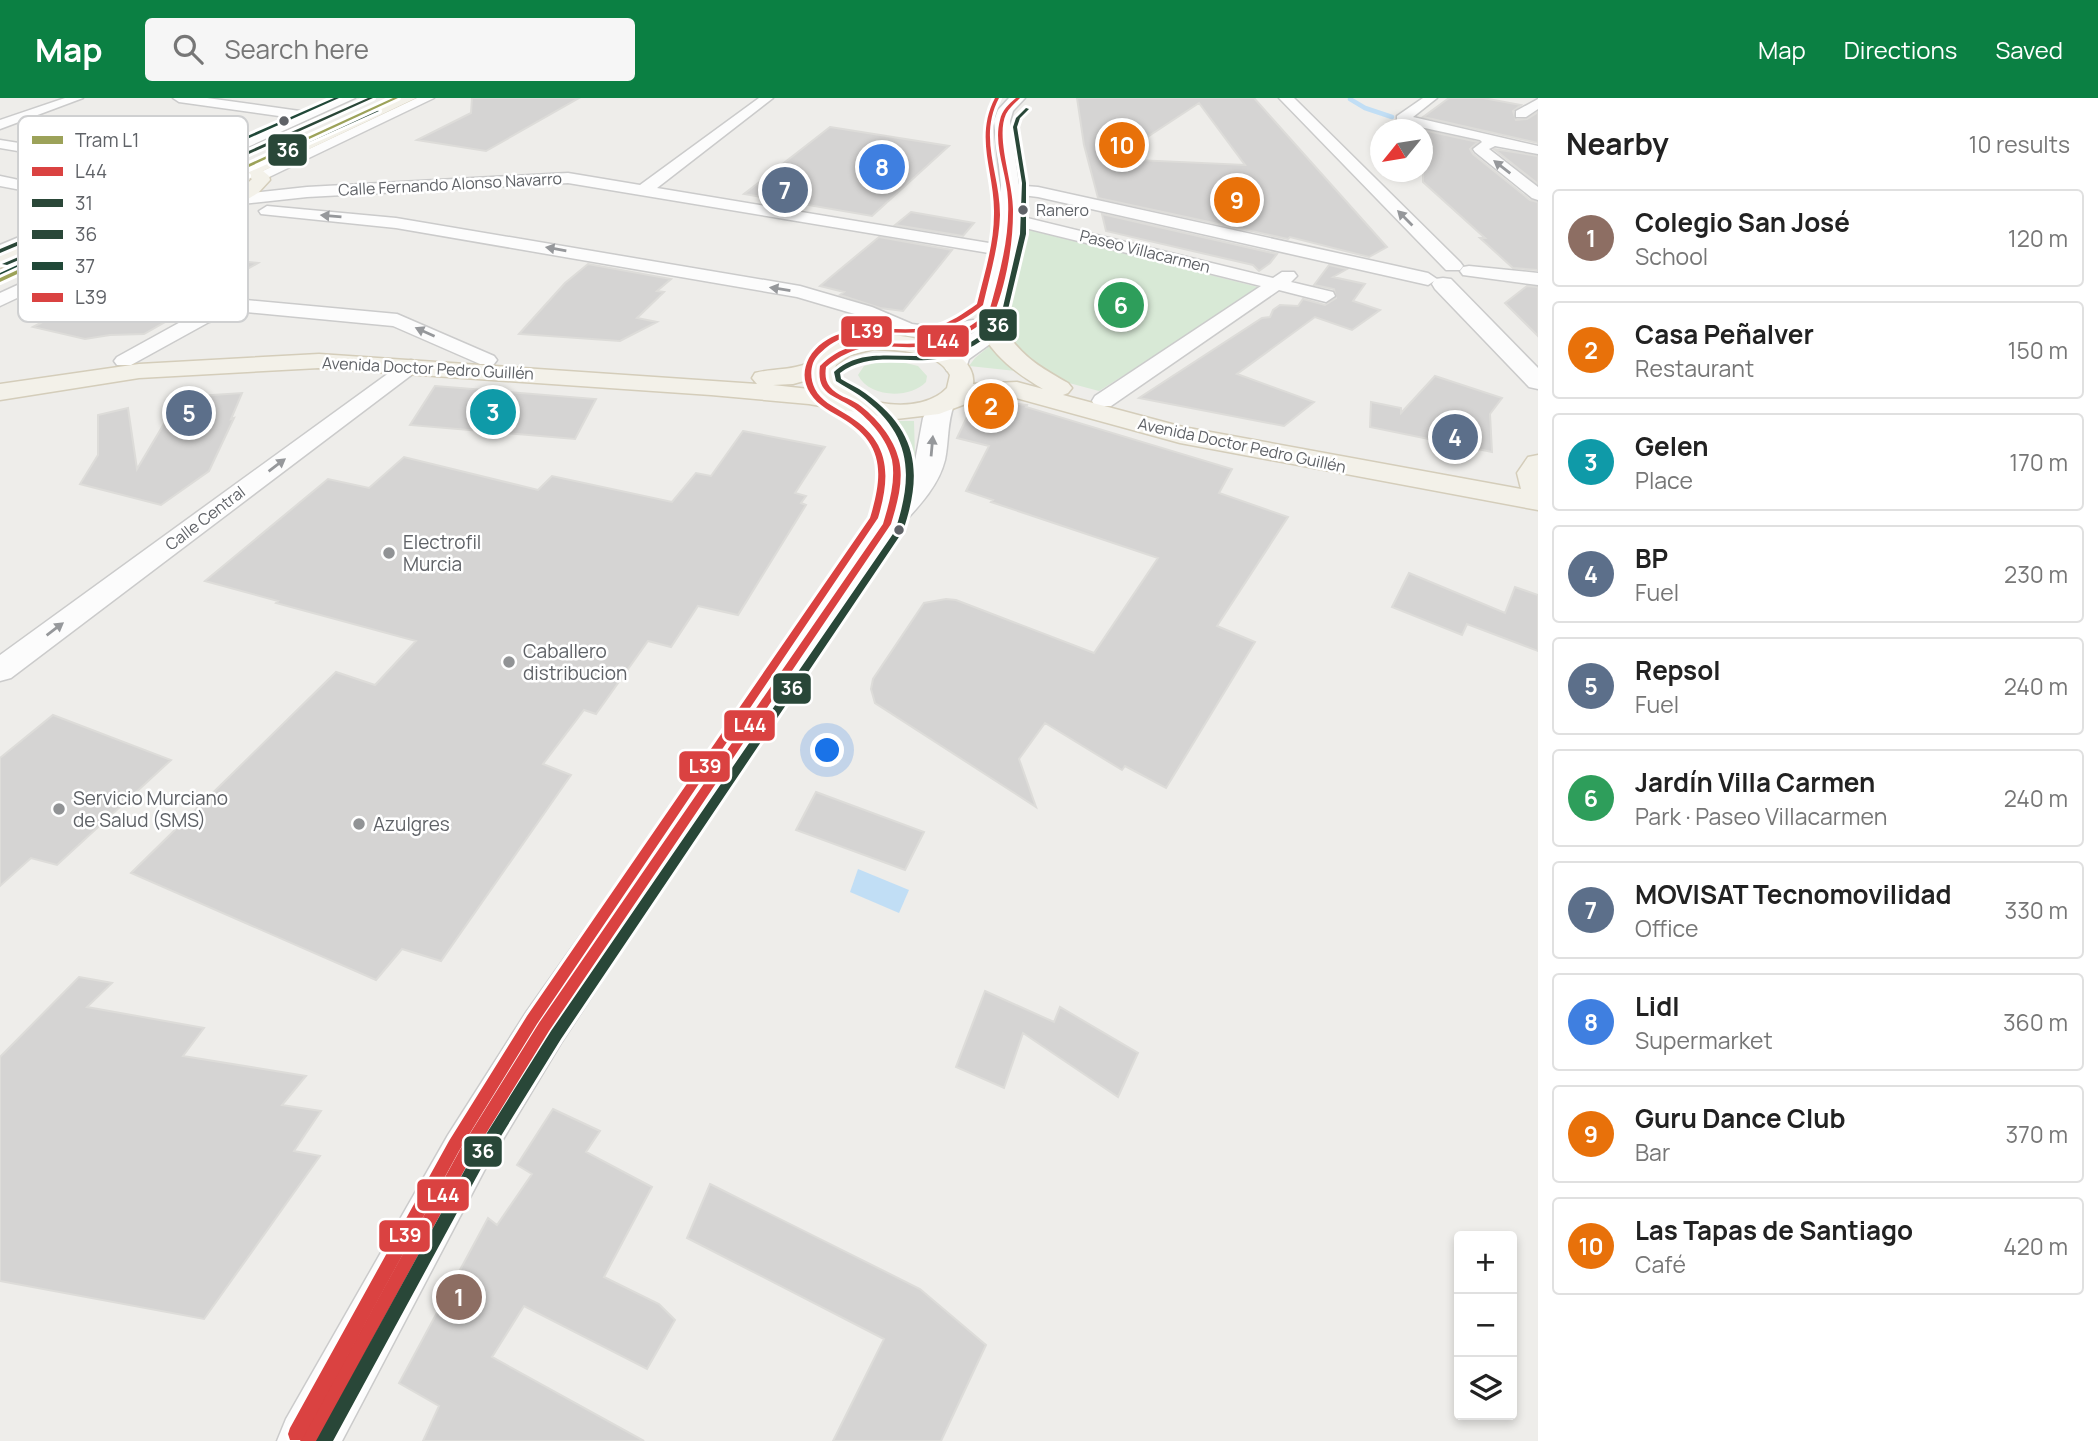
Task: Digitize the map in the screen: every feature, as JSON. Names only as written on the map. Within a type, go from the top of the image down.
[{"type":"main road","points":[[248,153],[371,98]]},
{"type":"main road","points":[[248,173],[258,175],[409,98]]},
{"type":"main road","points":[[308,1441],[466,1153],[544,1027],[887,524],[923,481],[931,457],[934,419],[945,402],[957,393],[962,379],[956,366],[958,356],[987,335],[985,323],[1007,251],[1011,219],[1010,185],[1001,124],[1006,110],[1018,98]]},
{"type":"main road","points":[[1269,98],[1442,270],[1476,295],[1538,361]]},
{"type":"main road","points":[[1286,98],[1442,270],[1538,382]]},
{"type":"main road","points":[[248,192],[253,190],[258,175]]},
{"type":"main road","points":[[0,262],[18,254]]},
{"type":"main road","points":[[0,290],[18,282]]},
{"type":"main road","points":[[904,343],[933,344],[985,323]]},
{"type":"main road","points":[[985,323],[1013,359],[1059,388]]},
{"type":"main road","name":"Avenida Doctor Pedro Guillén","points":[[0,375],[194,354],[344,350],[779,378],[802,375],[822,366],[828,359],[847,348],[874,342],[904,343],[929,349],[956,366],[976,372],[1059,388],[1203,426],[1537,486]]},
{"type":"main road","name":"Avenida Doctor Pedro Guillén","points":[[0,393],[127,373],[208,365],[319,361],[809,396],[880,411],[906,412],[982,389],[1017,390],[1191,437],[1537,486]]},
{"type":"main road","points":[[822,366],[822,380],[826,388],[838,398],[855,406],[882,432],[895,452],[899,486],[887,524]]},
{"type":"street","points":[[26,116],[77,98]]},
{"type":"street","points":[[179,98],[309,117]]},
{"type":"street","points":[[248,144],[349,98]]},
{"type":"street","points":[[258,175],[428,98]]},
{"type":"street","points":[[1425,99],[1402,119],[1538,150]]},
{"type":"street","points":[[24,100],[58,105]]},
{"type":"street","points":[[734,100],[763,101]]},
{"type":"street","points":[[644,190],[763,101]]},
{"type":"street","points":[[1521,114],[1537,108]]},
{"type":"street","points":[[0,125],[18,119]]},
{"type":"street","points":[[1492,141],[1481,147],[1482,151],[1538,195]]},
{"type":"street","points":[[0,144],[18,147]]},
{"type":"street","points":[[258,175],[281,188],[307,192]]},
{"type":"street","name":"Calle Fernando Alonso Navarro","points":[[307,192],[568,178],[1007,251]]},
{"type":"street","points":[[1010,185],[1315,255],[1538,279]]},
{"type":"street","points":[[1010,185],[1364,260],[1442,270],[1538,288]]},
{"type":"street","points":[[248,199],[307,192]]},
{"type":"street","points":[[248,209],[396,223],[800,292],[865,311],[899,327],[919,332],[948,332],[985,323]]},
{"type":"street","name":"Paseo Villacarmen","points":[[1011,219],[1326,296]]},
{"type":"street","points":[[10,231],[18,233]]},
{"type":"street","points":[[0,251],[18,244]]},
{"type":"street","points":[[1103,401],[1278,284],[1315,255]]},
{"type":"street","points":[[0,300],[18,292]]},
{"type":"street","points":[[248,306],[397,320],[487,360]]},
{"type":"street","points":[[845,307],[872,330],[904,343]]},
{"type":"street","points":[[124,361],[195,322]]},
{"type":"street","name":"Calle Central","points":[[0,670],[411,366]]},
{"type":"green space","points":[[1026,229],[1262,288],[1099,391],[1069,383],[1045,372],[1007,338],[1002,323]]},
{"type":"green space","points":[[992,344],[1016,371],[969,366]]},
{"type":"green space","points":[[890,359],[918,366],[927,376],[926,382],[919,388],[900,393],[880,392],[863,383],[858,375],[864,366]]},
{"type":"green space","points":[[882,421],[914,421],[915,456],[912,470]]},
{"type":"water","points":[[858,869],[909,890],[899,913],[850,892]]},
{"type":"building","points":[[472,98],[579,98],[486,151],[417,140],[471,113]]},
{"type":"building","points":[[1077,98],[1254,98],[1387,247],[1369,257],[1290,237],[1288,239],[1098,198],[1084,145]],"holes":[[[1199,103],[1245,165],[1114,159]]]},
{"type":"building","points":[[1449,98],[1483,98],[1521,105],[1513,111],[1516,120],[1527,119],[1538,112],[1538,143],[1433,119],[1423,117]]},
{"type":"building","points":[[830,127],[949,146],[872,216],[744,194]]},
{"type":"building","points":[[1433,132],[1478,142],[1470,149],[1473,154],[1530,200],[1538,202],[1538,270],[1513,268],[1480,238],[1485,238],[1423,182],[1433,182]]},
{"type":"building","points":[[1494,149],[1538,156],[1538,184]]},
{"type":"building","points":[[911,212],[974,223],[963,236],[895,225]]},
{"type":"building","points":[[1102,214],[1277,254],[1259,271],[1253,265],[1106,231]]},
{"type":"building","points":[[879,237],[952,250],[903,311],[880,308],[840,295],[844,292],[820,286]]},
{"type":"building","points":[[248,262],[258,263],[248,269]]},
{"type":"building","points":[[588,264],[671,279],[657,291],[664,292],[637,318],[657,322],[620,341],[519,334],[565,283]]},
{"type":"building","points":[[1329,265],[1347,269],[1333,277],[1365,284],[1353,301],[1380,310],[1352,330],[1315,317],[1237,374],[1314,402],[1284,426],[1139,398],[1262,318],[1270,317],[1273,310],[1280,305],[1298,306],[1303,299],[1325,305],[1336,298],[1334,289],[1314,285]]},
{"type":"building","points":[[1527,286],[1538,287],[1538,336],[1505,303]]},
{"type":"building","points":[[42,322],[165,322],[144,334],[85,339],[33,327]]},
{"type":"building","points":[[1435,376],[1502,398],[1490,414],[1492,452],[1370,427],[1371,402],[1401,408],[1401,413]]},
{"type":"building","points":[[435,386],[596,399],[575,439],[410,425]]},
{"type":"building","points":[[242,393],[231,419],[234,418],[209,471],[161,505],[80,484],[98,455],[98,415],[128,408],[137,469],[171,412],[190,411],[197,396]]},
{"type":"building","points":[[984,400],[1027,405],[1026,407],[1232,469],[1219,493],[1288,517],[1217,626],[1255,642],[1166,788],[1125,766],[1122,770],[1045,723],[1019,759],[1036,807],[875,703],[871,689],[873,679],[924,603],[956,600],[1094,653],[1158,558],[991,502],[993,500],[966,491],[989,446],[957,438],[973,404]]},
{"type":"building","points":[[743,431],[825,447],[795,493],[806,496],[801,503],[806,505],[738,615],[698,606],[671,647],[648,641],[596,714],[584,710],[543,764],[571,775],[441,961],[402,949],[376,980],[131,873],[336,672],[375,685],[416,641],[205,581],[328,479],[369,488],[404,457],[538,490],[552,476],[672,502],[696,473],[711,476]]},
{"type":"building","points":[[1409,573],[1505,613],[1515,587],[1538,595],[1538,651],[1467,624],[1462,635],[1392,607]]},
{"type":"building","name":"Servicio Murciano de Salud (SMS)","points":[[53,715],[171,760],[57,865],[31,858],[0,886],[0,758]]},
{"type":"building","points":[[816,792],[924,832],[905,870],[796,830]]},
{"type":"building","points":[[79,977],[112,983],[87,1007],[204,1028],[183,1056],[306,1076],[282,1105],[321,1111],[294,1151],[320,1156],[204,1319],[0,1281],[0,1057]]},
{"type":"building","points":[[985,991],[1054,1022],[1060,1007],[1138,1053],[1118,1097],[1023,1033],[1004,1088],[956,1067]]},
{"type":"building","points":[[553,1109],[600,1131],[586,1152],[652,1187],[604,1277],[659,1304],[675,1320],[647,1369],[524,1306],[492,1357],[644,1441],[423,1441],[439,1406],[399,1383],[488,1218],[497,1225],[532,1174],[517,1165]]},
{"type":"building","points":[[710,1184],[920,1289],[986,1345],[941,1441],[833,1441],[884,1339],[687,1238]]},
{"type":"waterway","points":[[1350,99],[1365,108],[1392,117]]},
{"type":"tram line","name":"L1","points":[[248,166],[396,98]]},
{"type":"tram line","name":"L1","points":[[0,280],[18,272]]},
{"type":"transit line","name":"37","points":[[248,137],[337,98]]},
{"type":"transit line","name":"31","points":[[248,153],[371,98]]},
{"type":"transit line","name":"L39","points":[[296,1434],[454,1146],[532,1020],[874,518],[882,486],[876,446],[868,434],[856,424],[819,400],[808,382],[810,364],[817,352],[843,336],[857,332],[939,328],[980,305],[991,260],[997,214],[987,139],[990,111],[997,98]]},
{"type":"transit line","name":"L44","points":[[308,1441],[466,1153],[544,1027],[887,524],[897,474],[891,447],[873,421],[826,387],[822,374],[823,366],[836,355],[862,345],[919,345],[943,341],[965,331],[992,313],[1006,257],[1011,215],[1010,190],[1001,139],[1002,119],[1010,105],[1018,98]]},
{"type":"transit line","name":"36","points":[[324,1441],[478,1160],[556,1035],[899,531],[906,510],[911,474],[904,441],[882,411],[863,395],[838,380],[837,372],[847,364],[871,358],[924,358],[945,355],[972,344],[1003,321],[1023,234],[1024,183],[1015,127],[1018,118],[1027,109]]},
{"type":"transit line","name":"36","points":[[248,168],[377,111]]},
{"type":"transit line","name":"31","points":[[0,251],[18,243]]},
{"type":"transit line","name":"36","points":[[5,264],[18,259]]},
{"type":"transit line","name":"37","points":[[0,275],[18,267]]},
{"type":"place","name":"Las Tapas de Santiago","points":[[1122,145]]},
{"type":"place","name":"Lidl","points":[[882,167]]},
{"type":"place","name":"MOVISAT Tecnomovilidad","points":[[785,190]]},
{"type":"place","name":"Guru Dance Club","points":[[1237,200]]},
{"type":"place","name":"Ranero","points":[[1023,210]]},
{"type":"place","name":"Jardín Villa Carmen","points":[[1121,305]]},
{"type":"place","name":"Casa Peñalver","points":[[991,406]]},
{"type":"place","name":"Gelen","points":[[493,412]]},
{"type":"place","name":"Repsol","points":[[189,413]]},
{"type":"place","name":"BP","points":[[1455,437]]},
{"type":"place","name":"Electrofil Murcia","points":[[389,553]]},
{"type":"place","name":"Caballero distribucion","points":[[509,662]]},
{"type":"place","name":"Servicio Murciano de Salud (SMS)","points":[[59,809]]},
{"type":"place","name":"Azulgres","points":[[359,824]]},
{"type":"place","name":"Colegio San José","points":[[459,1297]]}]
